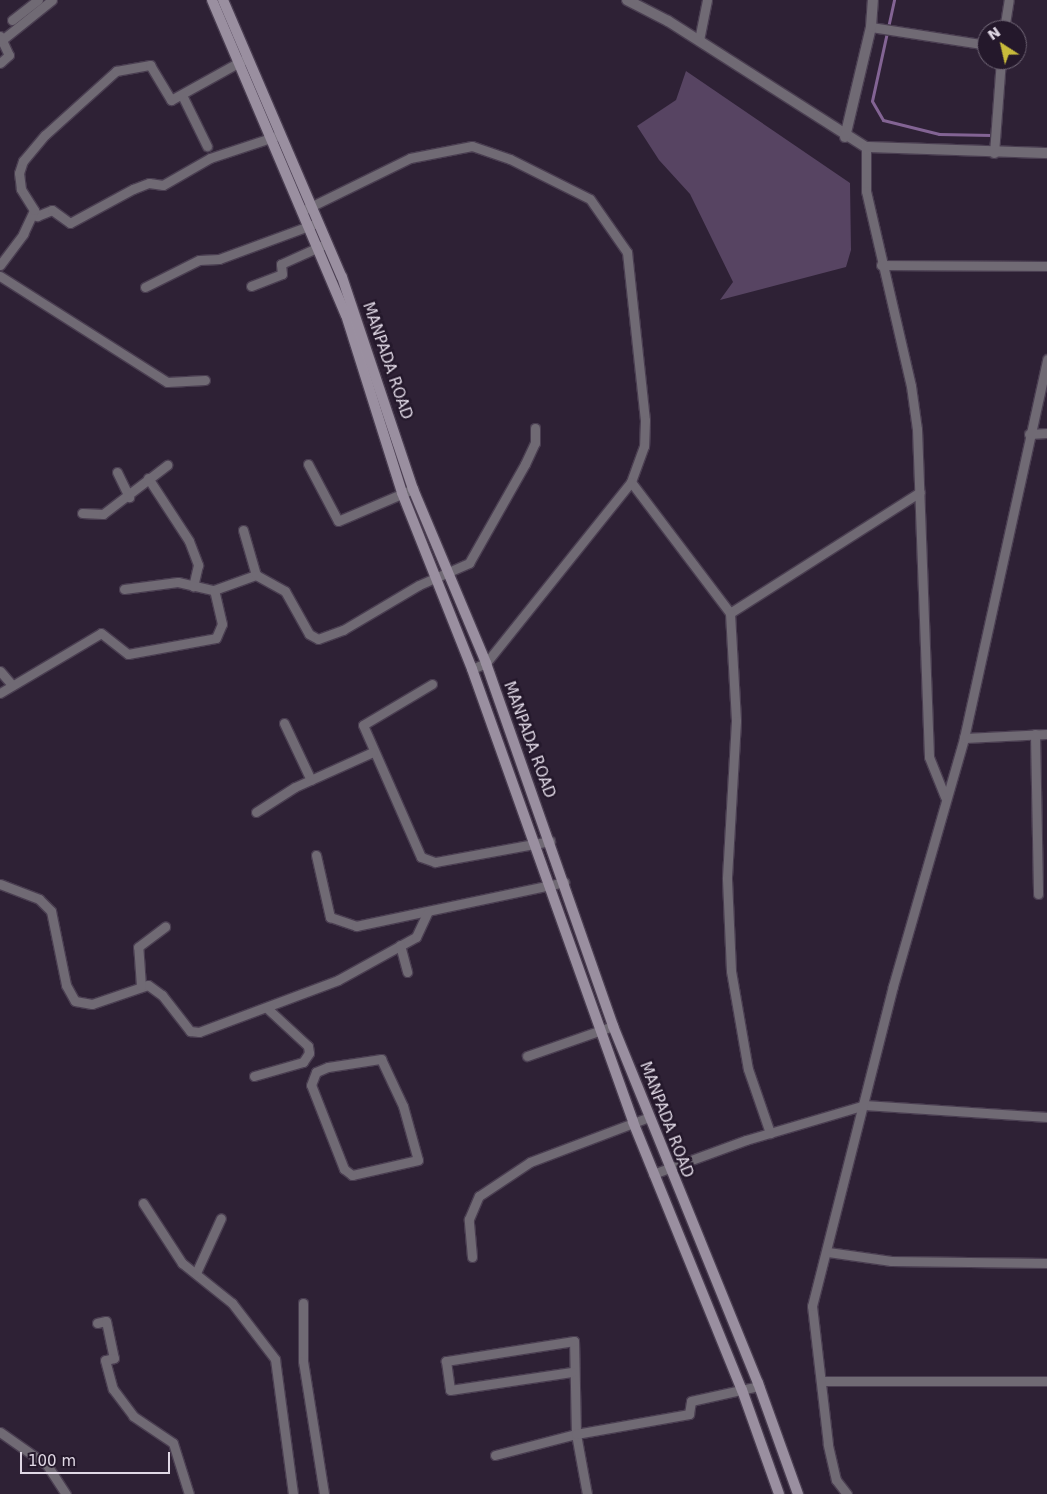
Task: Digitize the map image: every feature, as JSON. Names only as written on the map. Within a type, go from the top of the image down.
[{"type":"main road","name":"MANPADA ROAD","points":[[212,0],[280,135],[308,208]]},
{"type":"main road","name":"MANPADA ROAD","points":[[222,0],[270,138],[315,223],[360,343],[383,394],[413,488],[450,571],[486,663],[550,841],[613,1026],[668,1167],[759,1386],[798,1494]]},
{"type":"main road","name":"MANPADA ROAD","points":[[360,343],[372,397],[402,493],[437,576],[472,669],[633,1122],[742,1390],[779,1494]]},
{"type":"main road","points":[[372,397],[383,394]]},
{"type":"street","points":[[12,20],[38,0]]},
{"type":"street","points":[[0,64],[9,55],[1,38],[52,0]]},
{"type":"street","points":[[626,0],[699,40],[845,137],[866,147],[994,153],[1047,153]]},
{"type":"street","points":[[699,40],[706,0]]},
{"type":"street","points":[[845,137],[871,27],[873,0]]},
{"type":"street","points":[[1006,20],[1009,0]]},
{"type":"street","points":[[871,27],[977,43]]},
{"type":"street","points":[[243,60],[182,95],[169,99],[150,65],[116,71],[45,135],[23,161],[19,173],[22,189],[37,216],[52,210],[70,223],[133,189],[149,183],[163,185],[210,158],[280,135]]},
{"type":"street","points":[[994,153],[1000,70]]},
{"type":"street","points":[[182,95],[207,146]]},
{"type":"street","points":[[308,208],[410,158],[472,146],[510,159],[590,199],[627,252],[645,420],[644,446],[631,482],[486,663],[472,669]]},
{"type":"street","points":[[866,147],[866,191],[881,265],[911,386],[920,492],[929,757],[945,797]]},
{"type":"street","points":[[0,265],[23,234],[34,210]]},
{"type":"street","points":[[145,287],[199,260],[219,259],[315,223]]},
{"type":"street","points":[[251,286],[282,274],[281,264],[324,245]]},
{"type":"street","points":[[881,265],[1047,266]]},
{"type":"street","points":[[0,276],[167,382],[205,380]]},
{"type":"street","points":[[847,1494],[836,1480],[820,1381],[812,1306],[828,1252],[945,797],[964,738],[1029,434],[1047,359]]},
{"type":"street","points":[[243,530],[256,575],[285,591],[309,634],[318,640],[363,622],[437,576],[450,571],[473,557],[535,444],[535,428]]},
{"type":"street","points":[[1029,434],[1047,433]]},
{"type":"street","points":[[308,464],[338,521],[413,488]]},
{"type":"street","points":[[82,513],[103,514],[129,497],[148,478],[167,465]]},
{"type":"street","points":[[117,472],[129,497]]},
{"type":"street","points":[[148,478],[189,541],[198,564],[193,586]]},
{"type":"street","points":[[631,482],[730,613],[736,721],[727,880],[731,971],[748,1068],[770,1133]]},
{"type":"street","points":[[730,613],[920,492]]},
{"type":"street","points":[[124,589],[178,582],[214,590],[256,575]]},
{"type":"street","points":[[0,693],[101,633],[128,654],[216,638],[222,624],[214,590]]},
{"type":"street","points":[[0,671],[12,685]]},
{"type":"street","points":[[432,684],[364,722],[373,752],[417,850],[426,860],[536,845],[550,841]]},
{"type":"street","points":[[284,723],[311,780]]},
{"type":"street","points":[[1034,734],[1038,894]]},
{"type":"street","points":[[964,738],[1047,734]]},
{"type":"street","points":[[256,812],[311,780],[373,752]]},
{"type":"street","points":[[316,855],[330,917],[356,926],[427,913],[564,882]]},
{"type":"street","points":[[0,884],[39,899],[51,911],[68,992],[75,1001],[92,1004],[141,986],[154,987],[190,1032],[267,1008],[338,980],[416,937],[427,913]]},
{"type":"street","points":[[141,986],[138,947],[165,927]]},
{"type":"street","points":[[400,945],[407,972]]},
{"type":"street","points":[[254,1076],[303,1062],[309,1053],[308,1046],[267,1008]]},
{"type":"street","points":[[527,1056],[613,1026]]},
{"type":"street","points":[[382,1059],[403,1106],[418,1160],[352,1175],[344,1170],[311,1085],[316,1072],[328,1067],[382,1059]]},
{"type":"street","points":[[653,1174],[668,1167],[770,1133],[865,1105],[1047,1117]]},
{"type":"street","points":[[472,1256],[469,1219],[479,1196],[530,1162],[649,1117]]},
{"type":"street","points":[[143,1203],[182,1263],[232,1304],[275,1359],[293,1494]]},
{"type":"street","points":[[196,1273],[221,1218]]},
{"type":"street","points":[[828,1252],[891,1261],[1047,1264]]},
{"type":"street","points":[[303,1303],[303,1361],[324,1494]]},
{"type":"street","points":[[97,1323],[106,1321],[114,1358],[105,1360],[113,1389],[134,1416],[173,1442],[190,1494]]},
{"type":"street","points":[[574,1341],[578,1370],[572,1372],[450,1390],[446,1361],[574,1341]]},
{"type":"street","points":[[572,1372],[576,1434],[587,1494]]},
{"type":"street","points":[[820,1381],[1047,1381]]},
{"type":"street","points":[[495,1455],[576,1434],[689,1414],[691,1401],[759,1386]]},
{"type":"street","points":[[0,1432],[48,1465],[66,1494]]},
{"type":"shaded area","points":[[686,71],[850,183],[851,250],[846,267],[720,300],[733,282],[690,194],[659,160],[637,126],[676,100]]},
{"type":"waterway","points":[[894,0],[872,101],[883,120],[939,134],[991,135]]}]
